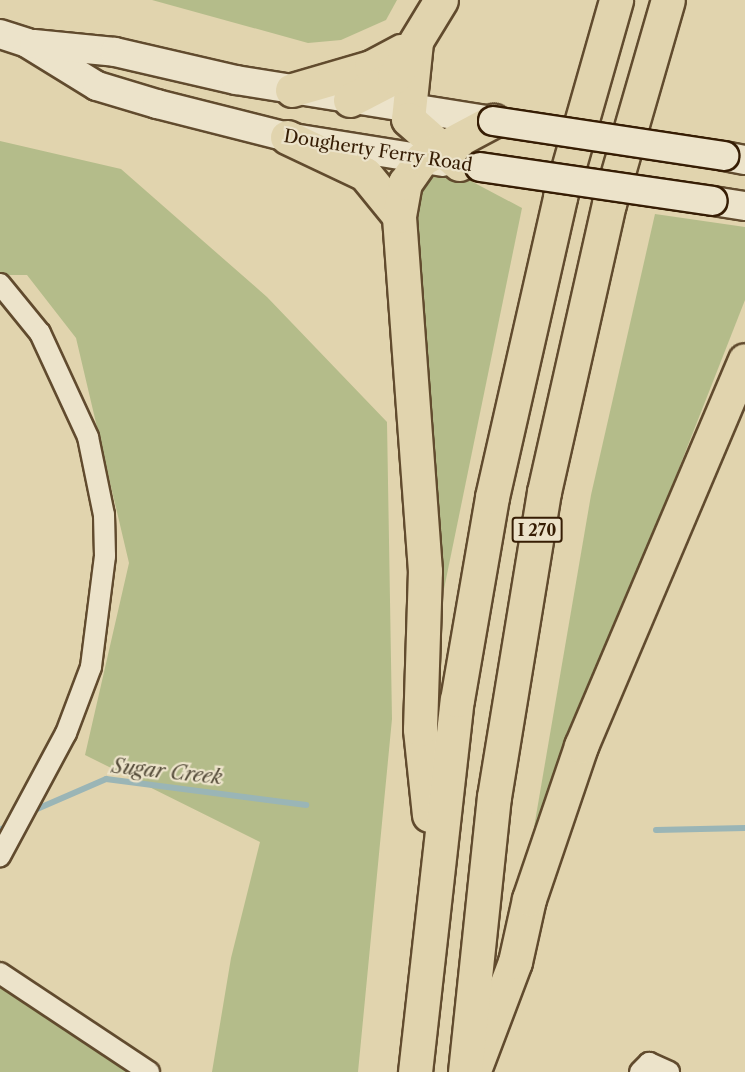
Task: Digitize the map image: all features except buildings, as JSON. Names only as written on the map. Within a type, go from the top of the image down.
[{"type":"highway","points":[[350,100],[394,77],[441,0]]},
{"type":"highway","name":"I 270","points":[[416,1072],[434,871],[460,678],[511,408],[560,197],[616,0]]},
{"type":"highway","name":"I 270","points":[[465,1072],[494,797],[544,492],[609,204],[668,0]]},
{"type":"highway","points":[[292,90],[371,67],[416,42]]},
{"type":"highway","points":[[416,42],[407,109],[417,130],[450,160]]},
{"type":"highway","points":[[434,871],[420,729],[425,571],[399,216],[405,183],[450,160],[493,121]]},
{"type":"highway","points":[[287,137],[365,174],[399,216]]},
{"type":"highway","points":[[473,1072],[514,962],[529,899],[581,746],[745,360]]},
{"type":"main road","name":"Dougherty Ferry Road","points":[[0,34],[27,43],[115,52],[292,90],[350,100],[734,158]]},
{"type":"main road","name":"Dougherty Ferry Road","points":[[27,43],[98,86],[287,137],[745,206]]},
{"type":"street","points":[[0,284],[40,333],[69,390],[88,437],[104,515],[99,635],[92,667],[35,792],[0,856]]},
{"type":"street","points":[[0,973],[149,1072]]},
{"type":"street","points":[[640,1072],[649,1064],[669,1072]]},
{"type":"green space","points":[[152,0],[397,0],[386,20],[341,40],[308,43]]},
{"type":"green space","points":[[0,141],[121,169],[267,297],[387,422],[392,719],[358,1072],[212,1072],[231,958],[260,842],[85,755],[129,563],[76,338],[27,275],[0,275]]},
{"type":"green space","points":[[431,176],[469,180],[522,208],[444,589],[416,222],[418,196]]},
{"type":"green space","points":[[655,214],[745,227],[745,300],[531,845],[591,495]]},
{"type":"green space","points":[[0,982],[146,1072],[0,1072]]},
{"type":"waterway","name":"Sugar Creek","points":[[30,812],[106,779],[306,805]]},
{"type":"waterway","name":"Sugar Creek","points":[[0,830],[11,824]]},
{"type":"waterway","name":"Sugar Creek","points":[[656,830],[745,828]]}]
